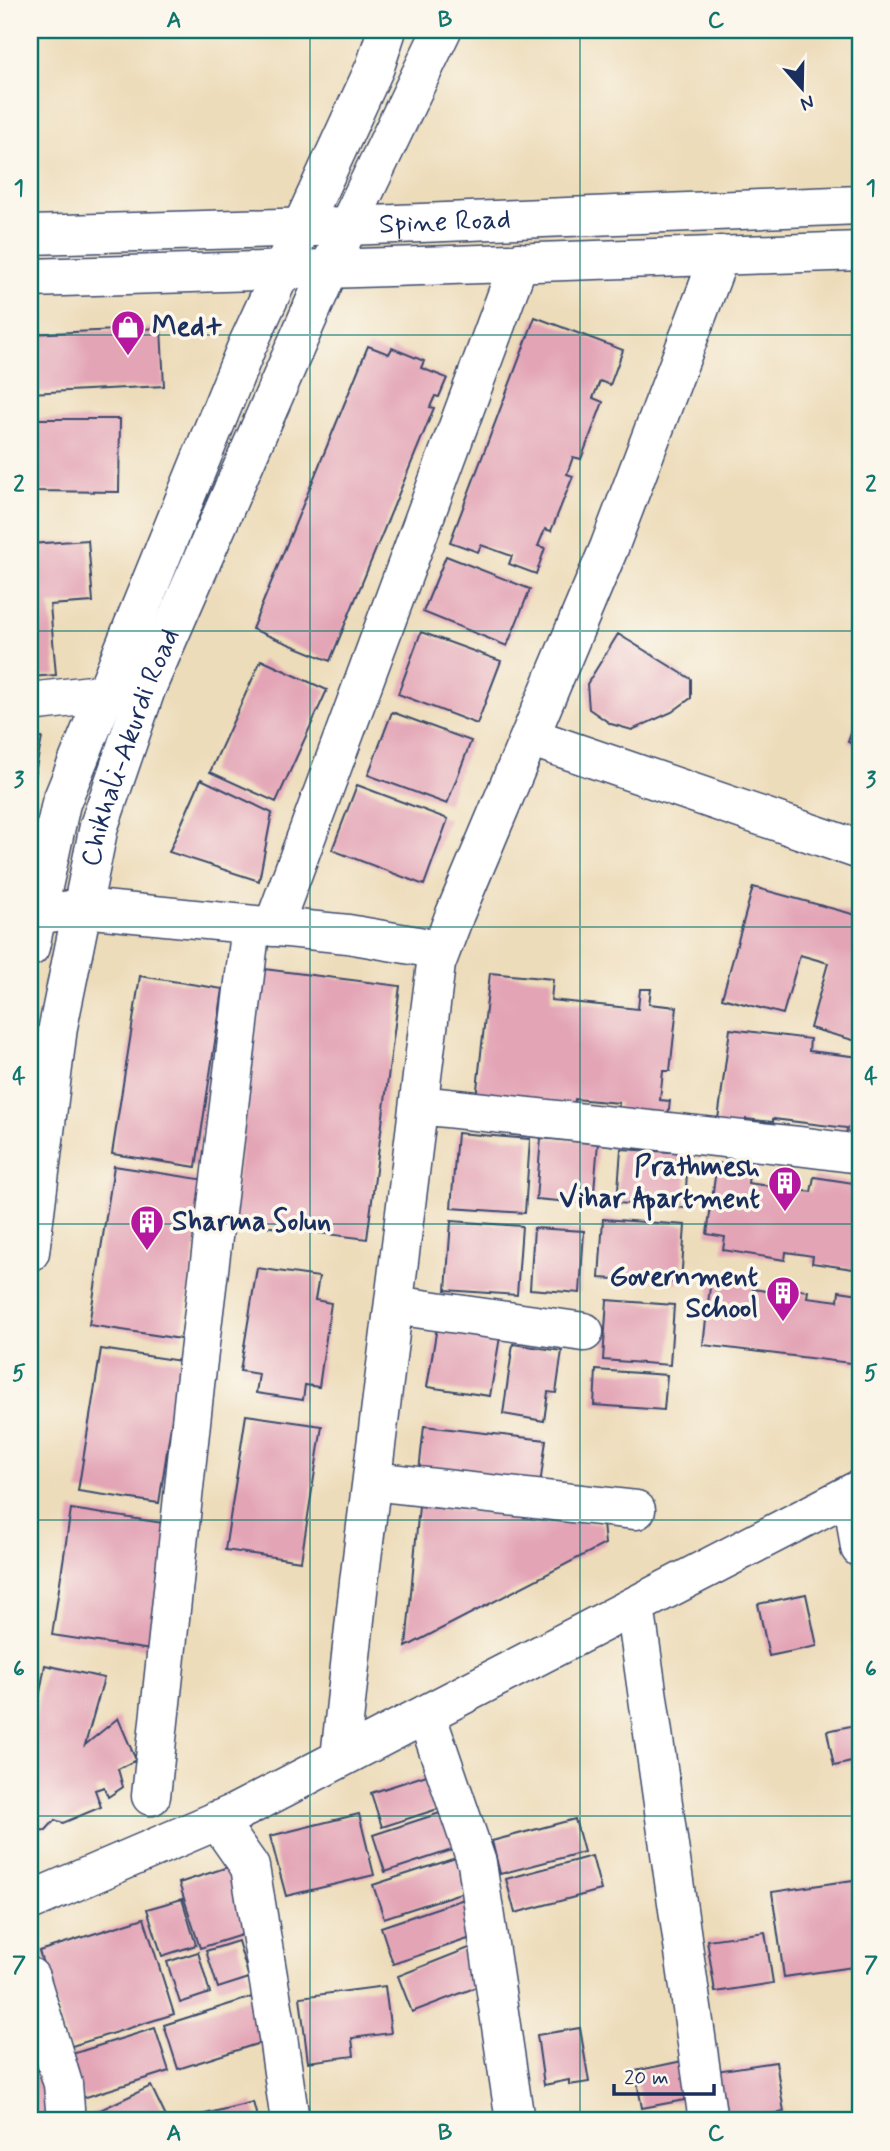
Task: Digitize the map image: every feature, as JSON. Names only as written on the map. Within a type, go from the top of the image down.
[{"type":"street","points":[[32,926],[61,803],[247,346],[375,67],[387,30]]},
{"type":"street","name":"Chikhali-Akurdi Road","points":[[30,1250],[58,1027],[99,826],[146,689],[328,270],[442,30]]},
{"type":"street","name":"Spine Road","points":[[30,235],[348,226],[860,205]]},
{"type":"street","name":"Spine Road","points":[[30,278],[860,251]]},
{"type":"street","points":[[340,1758],[436,964],[609,548],[720,255]]},
{"type":"street","points":[[151,1796],[193,1399],[262,926],[519,262]]},
{"type":"street","points":[[30,702],[146,689]]},
{"type":"street","points":[[530,737],[860,850]]},
{"type":"street","points":[[32,926],[83,908],[348,934],[441,950]]},
{"type":"street","points":[[419,1105],[860,1154]]},
{"type":"street","points":[[394,1305],[584,1332]]},
{"type":"street","points":[[372,1481],[636,1510]]},
{"type":"street","points":[[30,1901],[217,1820],[856,1492],[860,1548]]},
{"type":"street","points":[[635,1606],[708,2121]]},
{"type":"street","points":[[426,1714],[477,1863],[515,2121]]},
{"type":"street","points":[[217,1820],[250,1867],[290,2121]]},
{"type":"street","points":[[30,1977],[63,2084],[66,2121]]},
{"type":"building","points":[[535,317],[623,350],[610,385],[600,381],[593,398],[603,402],[581,459],[573,457],[567,474],[573,476],[551,531],[545,529],[538,546],[545,548],[536,574],[509,564],[512,556],[481,545],[478,552],[450,542]]},
{"type":"building","points":[[161,328],[164,386],[30,393],[30,334]]},
{"type":"building","points":[[368,346],[389,354],[392,348],[424,361],[421,368],[447,378],[439,397],[435,396],[430,407],[434,408],[330,661],[252,629]]},
{"type":"building","points":[[30,419],[120,419],[119,492],[30,491]]},
{"type":"building","points":[[88,540],[93,602],[50,605],[56,675],[30,677],[30,544]]},
{"type":"building","points":[[446,556],[530,589],[507,646],[423,612]]},
{"type":"building","points":[[421,632],[501,661],[477,724],[398,694]]},
{"type":"building","points":[[618,634],[691,679],[691,698],[672,712],[632,730],[611,724],[589,709],[587,684]]},
{"type":"building","points":[[261,660],[327,690],[276,802],[210,772]]},
{"type":"building","points":[[860,708],[860,747],[848,742]]},
{"type":"building","points":[[392,712],[471,741],[447,804],[368,775]]},
{"type":"building","points":[[42,738],[31,793],[30,740]]},
{"type":"building","points":[[201,779],[272,813],[259,881],[169,852]]},
{"type":"building","points":[[357,785],[448,819],[424,885],[332,850]]},
{"type":"building","points":[[753,887],[860,916],[860,1042],[810,1028],[828,963],[800,955],[783,1014],[722,998]]},
{"type":"building","points":[[264,969],[400,986],[367,1239],[231,1222]]},
{"type":"building","points":[[490,973],[553,979],[551,1000],[638,1009],[640,989],[651,989],[649,1004],[677,1007],[670,1071],[663,1071],[660,1100],[670,1101],[668,1116],[617,1121],[619,1103],[575,1099],[574,1105],[475,1107]]},
{"type":"building","points":[[140,976],[223,989],[196,1167],[112,1154]]},
{"type":"building","points":[[730,1029],[810,1039],[809,1051],[860,1057],[860,1140],[846,1138],[847,1128],[773,1119],[773,1122],[746,1119],[745,1131],[717,1127]]},
{"type":"building","points":[[457,1133],[530,1139],[525,1213],[451,1208]]},
{"type":"building","points":[[541,1138],[598,1142],[593,1204],[536,1199]]},
{"type":"building","points":[[621,1149],[688,1153],[685,1208],[617,1203]]},
{"type":"building","name":"Prathmesh Vihar Apartment","points":[[717,1163],[750,1168],[748,1183],[811,1192],[814,1177],[860,1184],[860,1270],[812,1263],[813,1256],[786,1252],[785,1260],[723,1250],[725,1237],[707,1234]]},
{"type":"building","name":"Sharma Solun","points":[[114,1166],[206,1180],[181,1339],[89,1325]]},
{"type":"building","points":[[603,1219],[685,1225],[681,1283],[599,1278]]},
{"type":"building","points":[[451,1221],[522,1226],[517,1295],[446,1290]]},
{"type":"building","points":[[534,1228],[584,1231],[580,1293],[530,1289]]},
{"type":"building","points":[[257,1268],[319,1277],[315,1300],[331,1303],[319,1387],[305,1385],[303,1400],[256,1393],[259,1374],[240,1371]]},
{"type":"building","name":"Government School","points":[[711,1279],[754,1284],[753,1289],[780,1293],[781,1287],[808,1291],[807,1297],[838,1301],[839,1291],[860,1294],[858,1364],[703,1345]]},
{"type":"building","points":[[607,1300],[674,1305],[670,1365],[603,1360]]},
{"type":"building","points":[[437,1327],[500,1337],[490,1396],[427,1387]]},
{"type":"building","points":[[513,1344],[562,1351],[556,1393],[548,1392],[544,1421],[503,1414]]},
{"type":"building","points":[[101,1349],[181,1361],[159,1503],[78,1491]]},
{"type":"building","points":[[596,1370],[667,1375],[664,1410],[594,1405]]},
{"type":"building","points":[[246,1415],[322,1426],[301,1561],[225,1550]]},
{"type":"building","points":[[424,1426],[546,1440],[539,1493],[418,1480]]},
{"type":"building","points":[[419,1506],[603,1524],[605,1544],[406,1647]]},
{"type":"building","points":[[71,1509],[170,1524],[151,1650],[52,1635]]},
{"type":"building","points":[[806,1594],[817,1646],[769,1656],[758,1604]]},
{"type":"building","points":[[45,1665],[104,1678],[85,1745],[118,1718],[136,1760],[118,1769],[123,1787],[108,1797],[104,1787],[95,1790],[101,1807],[63,1823],[55,1820],[46,1830],[30,1831],[30,1746]]},
{"type":"building","points":[[860,1724],[860,1760],[834,1766],[827,1731]]},
{"type":"building","points":[[436,1772],[447,1806],[382,1827],[371,1793]]},
{"type":"building","points":[[452,1809],[464,1846],[385,1872],[373,1835]]},
{"type":"building","points":[[359,1814],[374,1875],[286,1896],[270,1836]]},
{"type":"building","points":[[575,1819],[584,1852],[500,1874],[492,1841]]},
{"type":"building","points":[[468,1854],[479,1887],[384,1918],[373,1885]]},
{"type":"building","points":[[592,1856],[601,1890],[515,1913],[506,1879]]},
{"type":"building","points":[[231,1866],[251,1932],[200,1948],[179,1883]]},
{"type":"building","points":[[860,1879],[860,1966],[784,1977],[772,1892]]},
{"type":"building","points":[[476,1895],[489,1932],[393,1964],[381,1927]]},
{"type":"building","points":[[182,1899],[196,1945],[162,1956],[147,1909]]},
{"type":"building","points":[[144,1918],[174,2014],[69,2047],[39,1951]]},
{"type":"building","points":[[765,1932],[773,1983],[715,1992],[707,1940]]},
{"type":"building","points":[[238,1941],[249,1978],[218,1988],[206,1951]]},
{"type":"building","points":[[484,1942],[498,1979],[412,2012],[398,1976]]},
{"type":"building","points":[[198,1952],[210,1993],[180,2003],[167,1962]]},
{"type":"building","points":[[385,1986],[391,2033],[352,2038],[354,2056],[308,2062],[300,1997]]},
{"type":"building","points":[[252,1997],[266,2041],[178,2069],[164,2025]]},
{"type":"building","points":[[155,2028],[169,2071],[83,2098],[69,2055]]},
{"type":"building","points":[[580,2028],[589,2082],[569,2085],[569,2080],[544,2085],[537,2035]]},
{"type":"building","points":[[687,2060],[695,2098],[642,2108],[635,2071]]},
{"type":"building","points":[[776,2062],[784,2112],[724,2121],[716,2071]]},
{"type":"building","points":[[42,2069],[61,2121],[30,2121],[30,2074]]},
{"type":"building","points":[[151,2086],[168,2121],[77,2121]]},
{"type":"building","points":[[253,2102],[258,2121],[190,2121],[189,2118]]},
{"type":"building","points":[[694,2112],[695,2121],[636,2121],[636,2120]]},
{"type":"place","name":"Med+","points":[[128,357]]},
{"type":"place","name":"Prathmesh Vihar Apartment","points":[[785,1213]]},
{"type":"place","name":"Sharma Solun","points":[[147,1252]]},
{"type":"place","name":"Government School","points":[[783,1323]]}]
